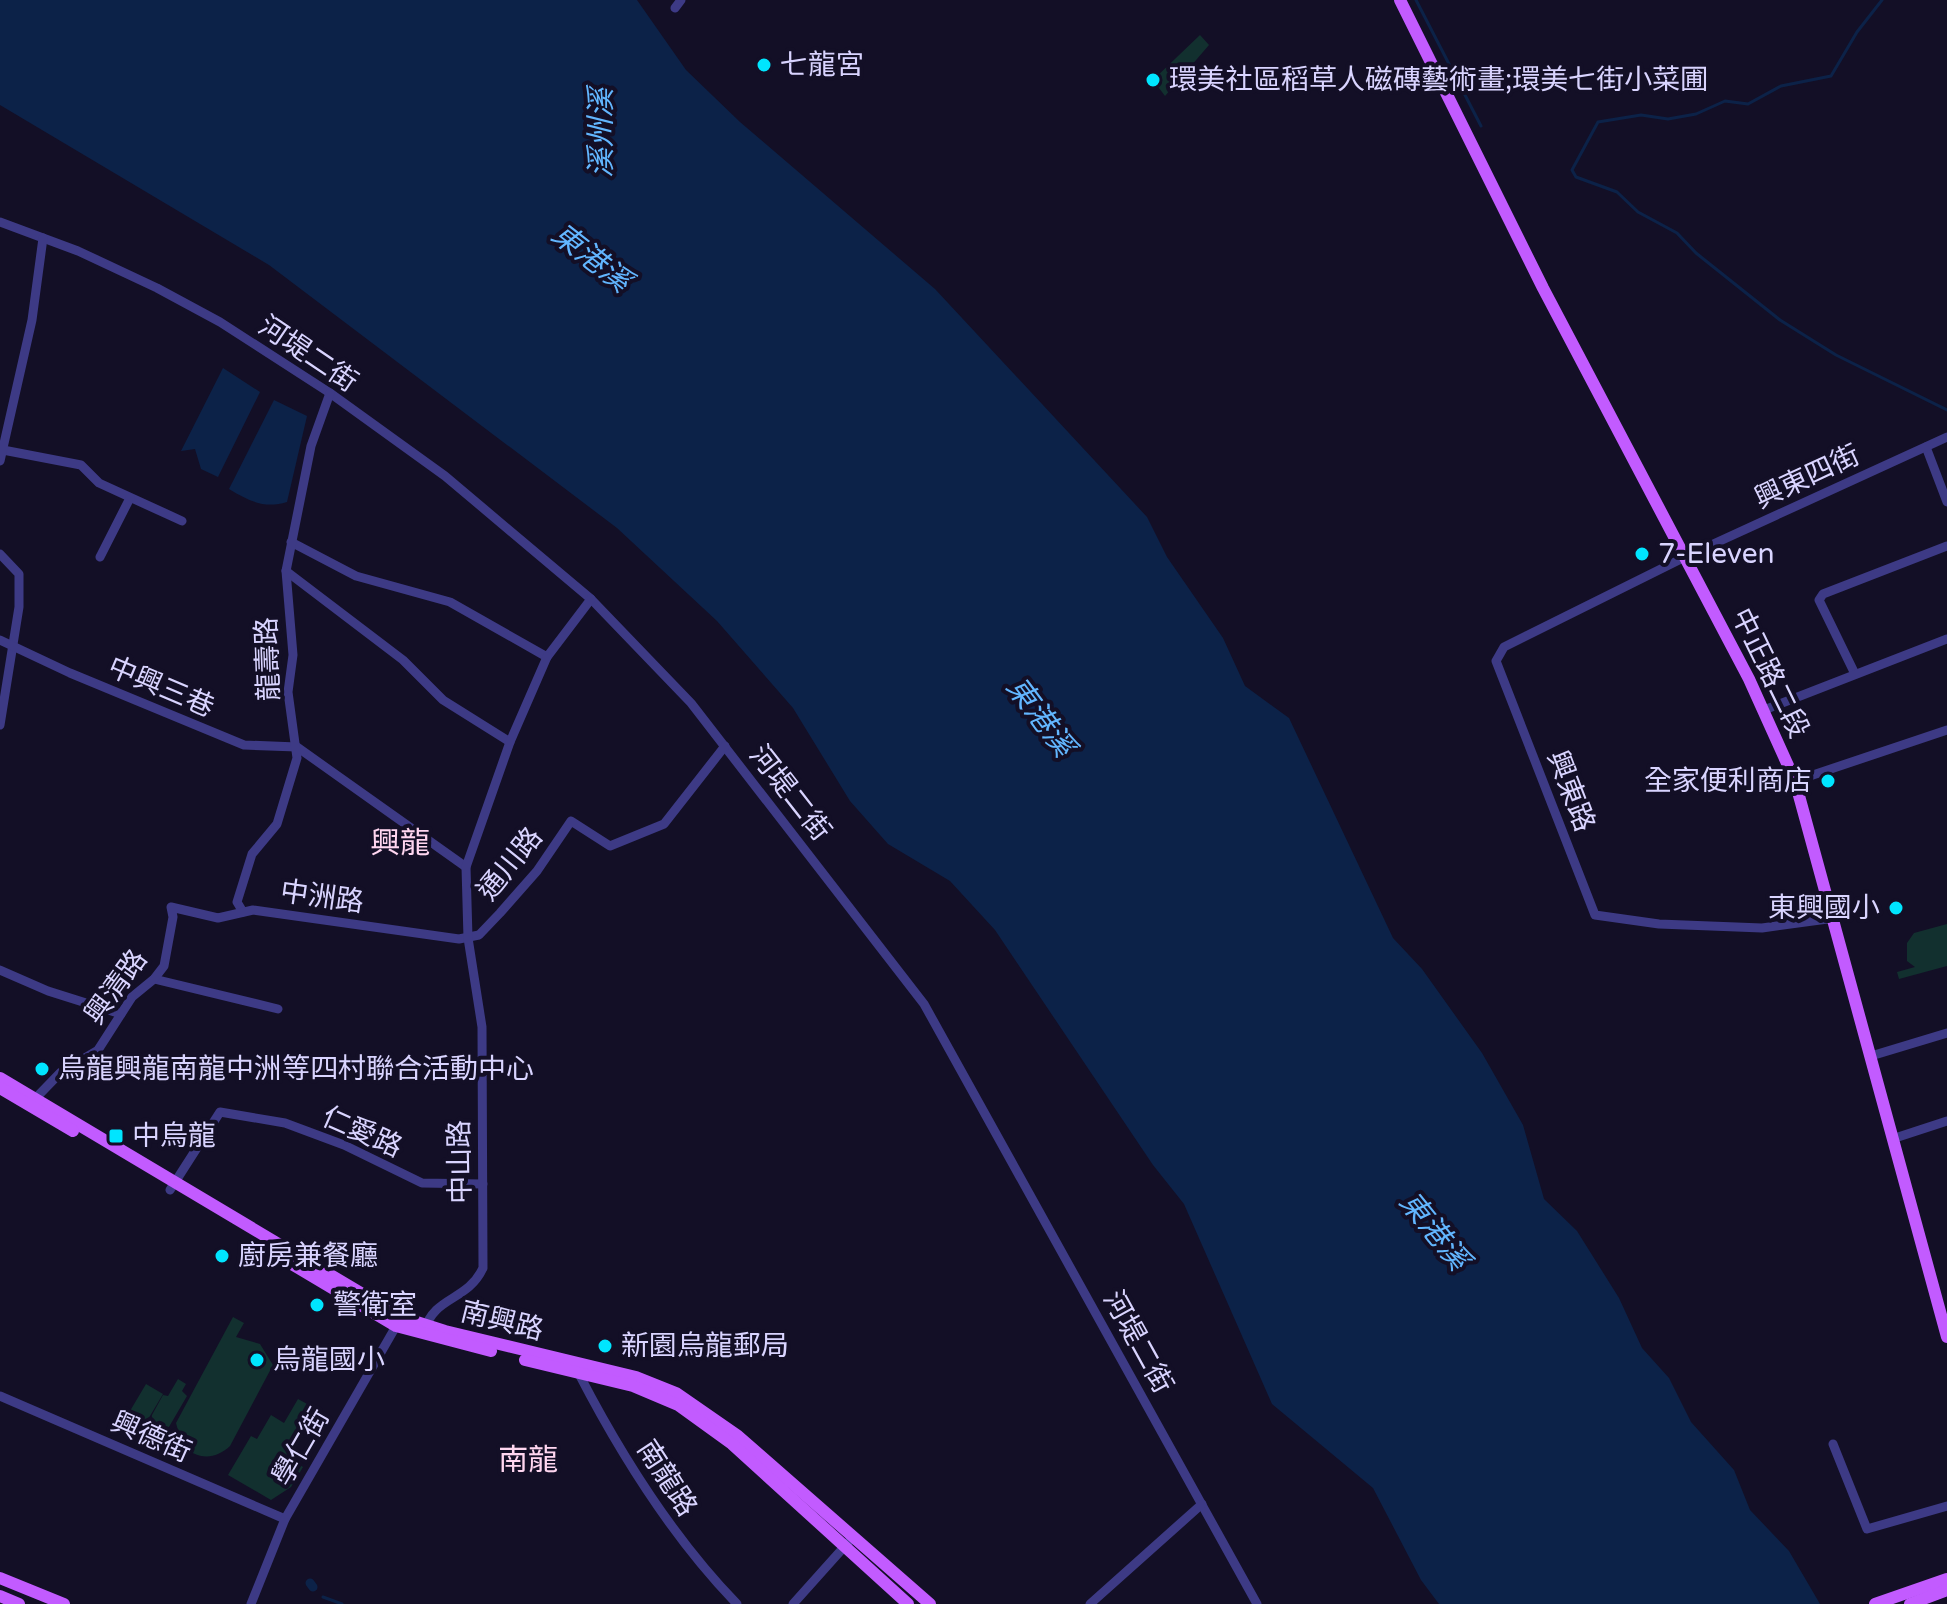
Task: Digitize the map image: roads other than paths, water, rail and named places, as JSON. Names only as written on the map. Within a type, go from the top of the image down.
[{"type":"main road","name":"中正路二段","points":[[1400,0],[1522,245],[1764,710],[1795,781],[1835,918],[1892,1139],[1943,1312],[1947,1337]]},
{"type":"main road","name":"南興路","points":[[0,1078],[32,1102],[399,1321],[580,1370],[636,1377],[676,1393],[705,1410],[849,1541],[930,1604]]},
{"type":"main road","name":"南興路","points":[[0,1088],[32,1102]]},
{"type":"main road","name":"南興路","points":[[849,1541],[908,1604]]},
{"type":"main road","points":[[0,1578],[64,1604]]},
{"type":"main road","points":[[1875,1604],[1947,1579]]},
{"type":"main road","points":[[1910,1604],[1947,1590]]},
{"type":"main road","points":[[0,1596],[19,1604]]},
{"type":"street","name":"河堤二街","points":[[0,222],[157,288],[220,322],[330,393],[445,476],[591,599],[691,703],[924,1004],[1257,1604]]},
{"type":"street","points":[[0,461],[32,320],[43,238]]},
{"type":"street","name":"龍壽路","points":[[243,912],[237,902],[252,854],[277,824],[297,747],[288,692],[293,655],[286,571],[311,446],[330,393]]},
{"type":"street","name":"興東四街","points":[[1685,557],[1947,437]]},
{"type":"street","points":[[1926,447],[1947,502]]},
{"type":"street","points":[[3,450],[81,465],[99,483],[182,521]]},
{"type":"street","points":[[100,557],[130,498]]},
{"type":"street","points":[[291,542],[356,576],[450,602],[547,657]]},
{"type":"street","points":[[1855,674],[1819,600],[1823,594],[1947,546]]},
{"type":"street","points":[[0,554],[19,574],[0,725]]},
{"type":"street","name":"興東路","points":[[1685,557],[1504,647],[1496,661],[1595,915],[1659,924],[1762,928],[1835,918]]},
{"type":"street","points":[[286,571],[403,660],[443,700],[510,742]]},
{"type":"street","name":"中山路","points":[[425,1330],[439,1306],[475,1285],[483,1268],[482,1027],[468,938],[466,867],[510,742],[547,657],[591,599]]},
{"type":"street","points":[[1764,710],[1947,639]]},
{"type":"street","name":"中興三巷","points":[[0,640],[12,648],[244,745],[297,747]]},
{"type":"street","points":[[1795,781],[1947,730]]},
{"type":"street","name":"通川路","points":[[468,938],[479,935],[537,871],[571,821],[610,846],[646,834],[664,824],[725,746]]},
{"type":"street","points":[[297,747],[466,867]]},
{"type":"street","name":"中洲路","points":[[171,907],[218,918],[253,910],[468,938]]},
{"type":"street","name":"興清路","points":[[32,1102],[61,1072],[98,1050],[132,997],[164,966],[173,917],[171,907]]},
{"type":"street","points":[[0,970],[48,991],[121,1014]]},
{"type":"street","points":[[154,979],[278,1009]]},
{"type":"street","points":[[1871,1056],[1947,1033]]},
{"type":"street","name":"仁愛路","points":[[172,1187],[220,1112],[285,1123],[344,1145],[422,1183],[483,1184]]},
{"type":"street","points":[[1892,1139],[1947,1121]]},
{"type":"street","name":"學仁街","points":[[251,1604],[285,1519],[399,1321]]},
{"type":"street","name":"南龍路","points":[[580,1370],[669,1525],[737,1604]]},
{"type":"street","name":"興德街","points":[[0,1396],[285,1519]]},
{"type":"street","points":[[1833,1444],[1867,1529],[1947,1506]]},
{"type":"street","points":[[1090,1604],[1202,1504]]},
{"type":"street","points":[[793,1604],[849,1541]]},
{"type":"water","points":[[0,0],[637,0],[686,70],[740,122],[935,289],[1147,517],[1167,557],[1223,638],[1245,686],[1289,718],[1393,938],[1422,969],[1482,1053],[1523,1125],[1544,1199],[1577,1231],[1619,1298],[1642,1348],[1669,1378],[1691,1422],[1734,1470],[1750,1510],[1789,1551],[1820,1604],[1439,1604],[1421,1580],[1373,1488],[1272,1404],[1184,1204],[1153,1165],[995,930],[950,881],[888,844],[850,801],[793,708],[717,621],[617,528],[269,265],[0,105]]},
{"type":"water","points":[[223,368],[260,392],[218,477],[201,469],[195,449],[181,451]]},
{"type":"water","points":[[274,400],[307,416],[287,502],[271,505],[250,500],[229,489]]},
{"type":"waterway","points":[[1416,0],[1481,126]]},
{"type":"waterway","points":[[1882,0],[1857,32],[1831,76],[1781,86],[1748,104],[1725,101],[1696,114],[1668,119],[1641,115],[1598,122],[1572,170],[1576,177],[1617,192],[1638,212],[1677,233],[1696,253],[1780,320],[1836,355],[1947,410]]},
{"type":"waterway","points":[[310,1583],[313,1587]]},
{"type":"waterway","points":[[323,1597],[342,1604]]},
{"type":"place","name":"七龍宮","points":[[764,65]]},
{"type":"place","name":"環美社區稻草人磁磚藝術畫;環美七街小菜圃","points":[[1153,80]]},
{"type":"place","name":"7-Eleven","points":[[1642,554]]},
{"type":"place","name":"全家便利商店","points":[[1828,781]]},
{"type":"place","name":"東興國小","points":[[1896,908]]},
{"type":"place","name":"烏龍興龍南龍中洲等四村聯合活動中心","points":[[42,1069]]},
{"type":"place","name":"中烏龍","points":[[116,1136]]},
{"type":"place","name":"廚房兼餐廳","points":[[222,1256]]},
{"type":"place","name":"警衛室","points":[[317,1305]]},
{"type":"place","name":"新園烏龍郵局","points":[[605,1346]]},
{"type":"place","name":"烏龍國小","points":[[257,1360]]},
{"type":"district","name":"興龍","points":[[400,843]]},
{"type":"district","name":"南龍","points":[[528,1460]]},
{"type":"water label","name":"溪州溪","points":[[601,133]]},
{"type":"water label","name":"東港溪","points":[[591,258]]},
{"type":"water label","name":"東港溪","points":[[1040,717]]},
{"type":"water label","name":"東港溪","points":[[1434,1231]]}]
